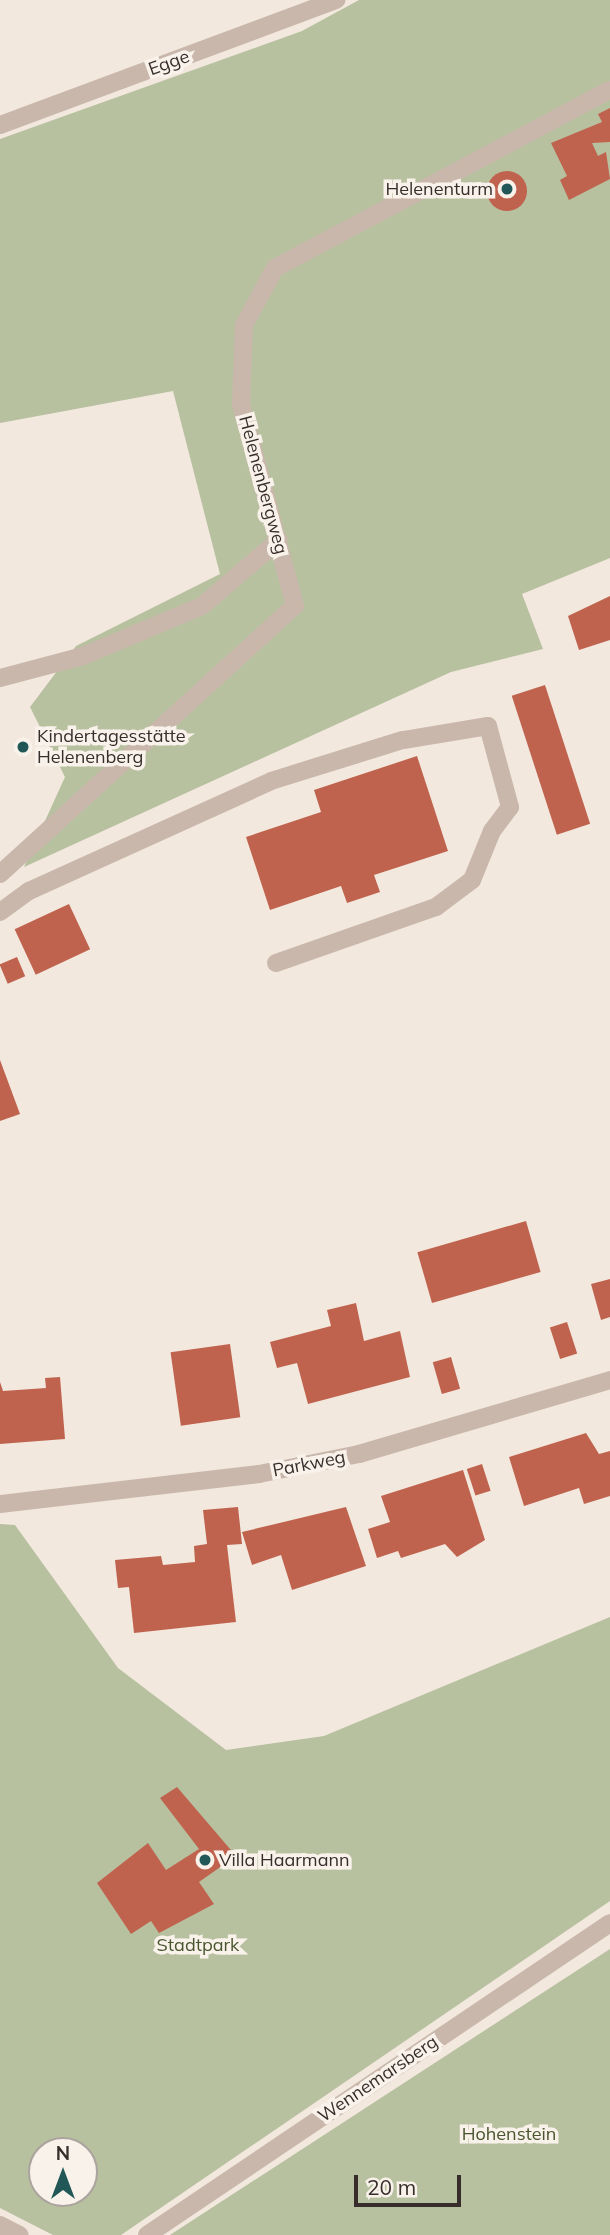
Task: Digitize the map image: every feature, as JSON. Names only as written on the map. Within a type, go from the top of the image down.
[{"type":"street","name":"Egge","points":[[0,125],[337,0]]},
{"type":"street","name":"Helenenbergweg","points":[[0,874],[295,606],[241,405],[244,325],[275,268],[610,90]]},
{"type":"street","points":[[0,678],[83,656],[202,606],[279,540]]},
{"type":"street","points":[[0,912],[29,891],[271,781],[403,740],[488,726],[510,807],[492,831],[472,880],[436,907],[276,963]]},
{"type":"street","name":"Parkweg","points":[[0,1504],[259,1474],[359,1454],[610,1380]]},
{"type":"street","name":"Wennemarsberg","points":[[147,2235],[610,1923]]},
{"type":"street","points":[[0,2224],[20,2235]]},
{"type":"green space","points":[[359,0],[610,0],[610,558],[522,594],[543,649],[451,672],[24,867],[65,777],[30,707],[76,646],[220,574],[173,391],[0,423],[0,139],[302,31]]},
{"type":"green space","name":"Stadtpark","points":[[0,1524],[15,1525],[118,1668],[226,1750],[324,1736],[610,1617],[610,1901],[121,2235],[53,2235],[0,2208]]},
{"type":"green space","name":"Hohenstein","points":[[610,1949],[610,2235],[170,2235]]},
{"type":"building","points":[[610,108],[610,142],[592,143],[598,156],[606,152],[610,179],[569,200],[560,180],[567,176],[551,143],[602,122],[598,114]]},
{"type":"building","name":"Helenenturm","points":[[507,171],[515,172],[521,177],[526,183],[526,199],[521,205],[515,210],[507,211],[499,210],[493,205],[488,199],[487,191],[488,183],[493,177],[499,172]]},
{"type":"building","points":[[610,596],[610,640],[579,650],[568,616]]},
{"type":"building","points":[[545,685],[590,824],[557,835],[512,696]]},
{"type":"building","points":[[417,756],[448,851],[374,875],[380,892],[347,903],[341,886],[270,910],[246,837],[321,812],[314,790]]},
{"type":"building","points":[[69,904],[90,949],[36,975],[15,929]]},
{"type":"building","points":[[17,957],[25,976],[8,984],[0,964]]},
{"type":"building","points":[[0,1060],[20,1114],[0,1121]]},
{"type":"building","points":[[526,1221],[541,1272],[432,1303],[417,1252]]},
{"type":"building","points":[[610,1279],[610,1317],[601,1320],[591,1284]]},
{"type":"building","points":[[356,1303],[364,1341],[400,1331],[410,1377],[308,1404],[297,1363],[277,1368],[270,1342],[331,1326],[327,1310]]},
{"type":"building","points":[[567,1322],[577,1353],[560,1359],[550,1328]]},
{"type":"building","points":[[230,1344],[240,1417],[181,1426],[171,1352]]},
{"type":"building","points":[[451,1357],[460,1389],[442,1394],[433,1362]]},
{"type":"building","points":[[60,1377],[65,1439],[0,1444],[0,1382],[3,1391],[46,1388],[45,1378]]},
{"type":"building","points":[[586,1433],[599,1454],[610,1451],[610,1496],[584,1504],[579,1488],[524,1506],[509,1457]]},
{"type":"building","points":[[482,1464],[491,1491],[475,1496],[467,1469]]},
{"type":"building","points":[[463,1470],[485,1540],[457,1557],[445,1544],[401,1558],[398,1551],[377,1558],[368,1529],[390,1522],[381,1496]]},
{"type":"building","points":[[238,1507],[242,1544],[227,1545],[236,1622],[134,1633],[129,1587],[118,1588],[115,1560],[161,1556],[163,1565],[195,1562],[194,1546],[207,1544],[203,1510]]},
{"type":"building","points":[[346,1507],[366,1566],[292,1590],[281,1555],[252,1565],[242,1532]]},
{"type":"building","name":"Villa Haarmann","points":[[177,1787],[236,1856],[199,1882],[214,1904],[159,1933],[151,1921],[131,1934],[97,1883],[148,1843],[166,1870],[199,1849],[160,1798]]},
{"type":"place","name":"Helenenturm","points":[[507,189]]},
{"type":"place","name":"Kindertagesstätte Helenenberg","points":[[23,747]]},
{"type":"place","name":"Villa Haarmann","points":[[205,1860]]}]
